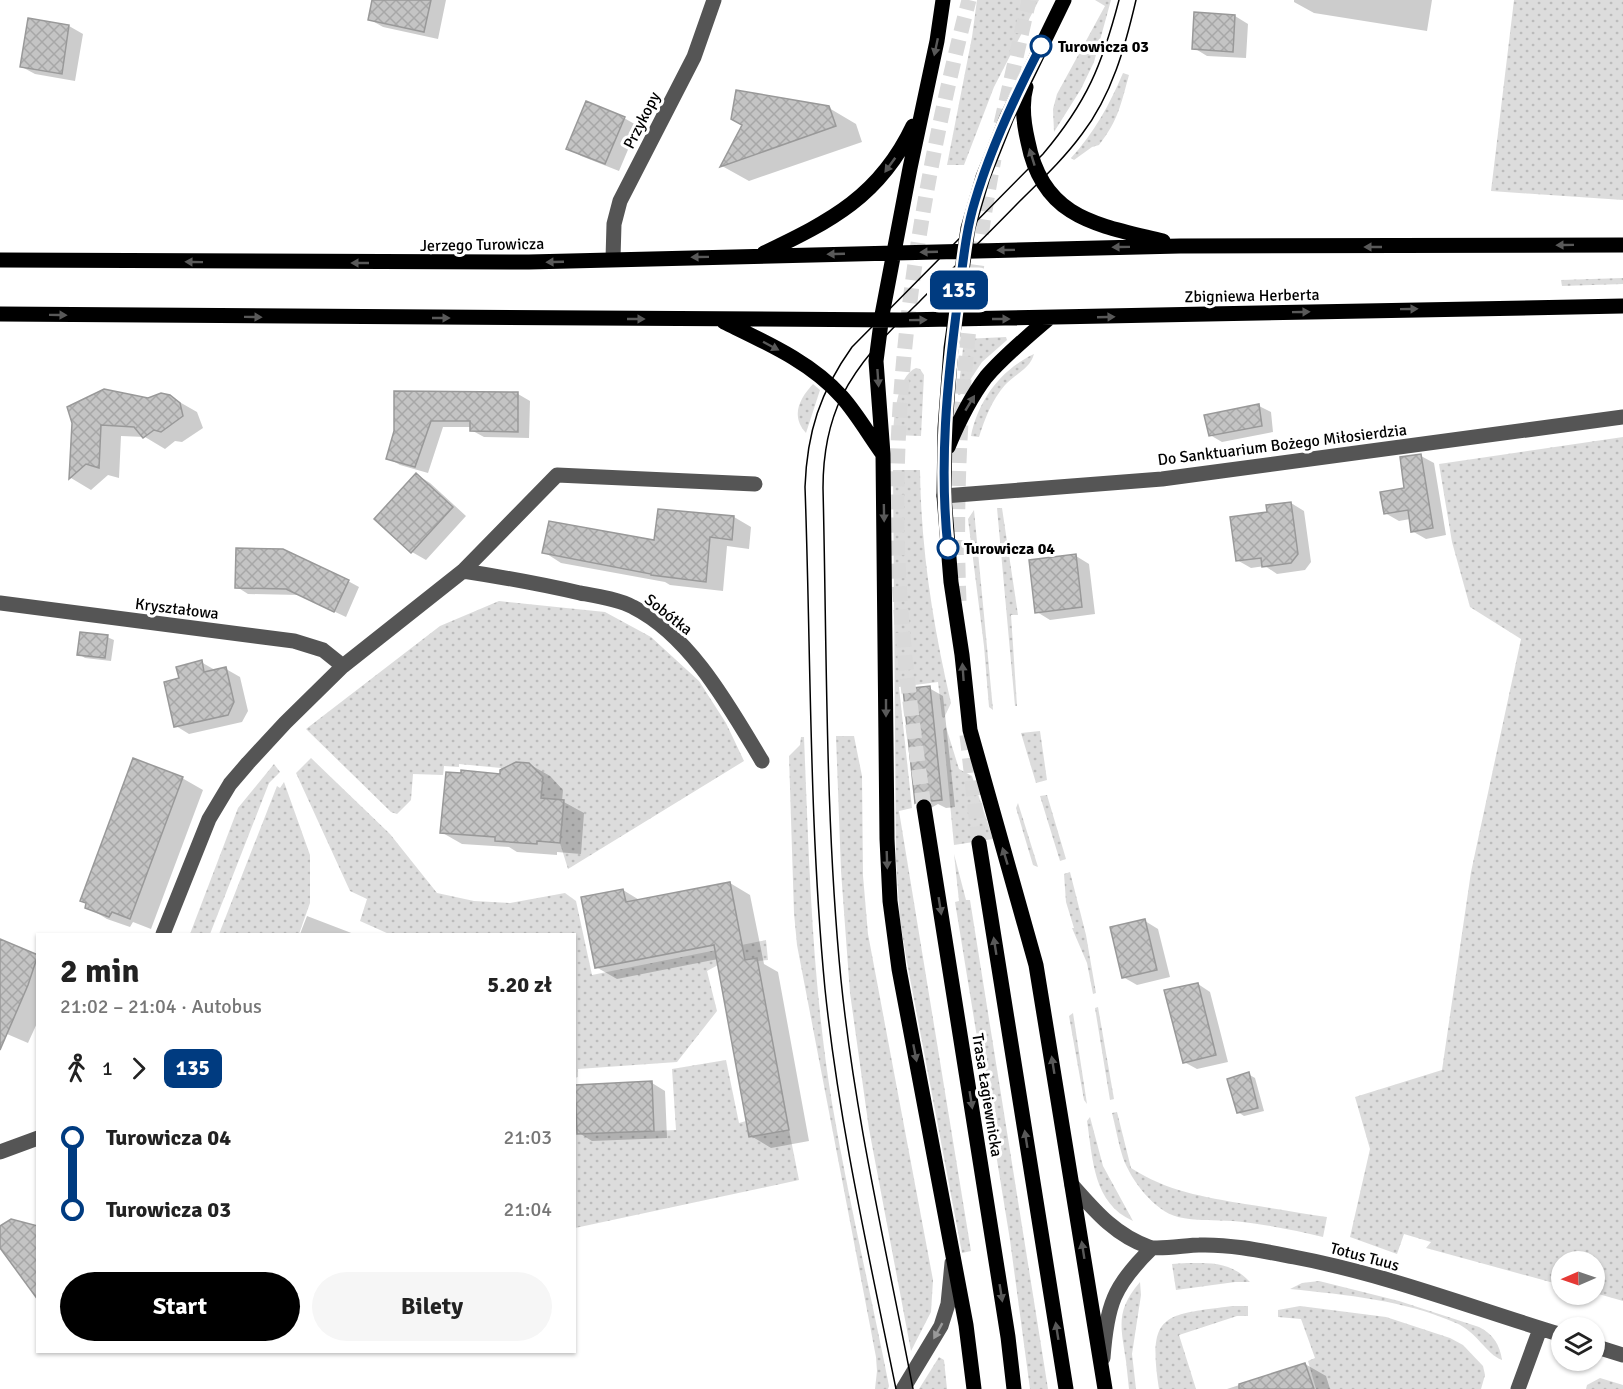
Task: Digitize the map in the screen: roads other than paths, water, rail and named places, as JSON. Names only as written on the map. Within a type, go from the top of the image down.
[{"type":"main road","points":[[943,0],[939,31],[881,320],[876,361],[883,454],[886,839],[890,901],[899,969],[966,1324],[974,1389]]},
{"type":"main road","points":[[1065,0],[1007,117],[983,177],[970,219],[955,319],[946,404],[944,496],[951,582],[970,730],[1036,965],[1105,1389]]},
{"type":"main road","points":[[1031,66],[1024,93],[1027,139],[1033,163],[1049,191],[1063,206],[1092,223],[1180,246]]},
{"type":"main road","points":[[759,256],[828,222],[873,186],[904,145],[926,94]]},
{"type":"main road","points":[[965,251],[1180,246],[1623,245]]},
{"type":"main road","name":"Jerzego Turowicza","points":[[0,260],[389,263],[965,251]]},
{"type":"main road","name":"Zbigniewa Herberta","points":[[881,320],[1047,319],[1623,306]]},
{"type":"main road","points":[[0,314],[881,320]]},
{"type":"main road","points":[[719,319],[796,359],[828,384],[842,397],[883,454]]},
{"type":"main road","points":[[944,455],[957,426],[985,379],[1047,319]]},
{"type":"main road","name":"Trasa Łagiewnicka","points":[[924,807],[1006,1325],[1014,1389]]},
{"type":"main road","name":"Trasa Łagiewnicka","points":[[979,843],[1066,1389]]},
{"type":"street","name":"Przykopy","points":[[613,260],[614,224],[620,201],[694,57],[714,0]]},
{"type":"street","name":"Do Sanktuarium Bożego Miłosierdzia","points":[[944,496],[1162,479],[1623,417]]},
{"type":"street","points":[[163,933],[209,819],[230,784],[285,723],[343,666],[462,571],[557,475],[755,484]]},
{"type":"street","name":"Sobótka","points":[[462,571],[528,581],[633,607],[664,628],[698,662],[731,709],[762,760]]},
{"type":"street","name":"Kryształowa","points":[[0,603],[294,641],[323,650],[343,666]]},
{"type":"street","points":[[0,1152],[36,1139]]},
{"type":"street","name":"Totus Tuus","points":[[1072,1185],[1107,1223],[1129,1238],[1152,1248],[1225,1246],[1316,1261],[1432,1293],[1551,1332]]},
{"type":"street","points":[[1102,1370],[1106,1322],[1112,1299],[1131,1269],[1152,1248]]},
{"type":"street","points":[[903,1389],[945,1316],[953,1254]]},
{"type":"street","points":[[1518,1389],[1540,1329]]},
{"type":"street","points":[[1605,1349],[1623,1355]]},
{"type":"tunnel","points":[[924,807],[906,670],[900,601],[897,465],[901,397],[915,264],[938,131],[969,0]]},
{"type":"tunnel","points":[[1001,124],[1029,0]]},
{"type":"tunnel","points":[[959,601],[958,490],[964,379],[976,268],[994,159]]},
{"type":"tunnel","points":[[967,735],[979,843]]},
{"type":"tram line","points":[[896,1389],[846,1140],[825,989],[816,864],[811,738],[805,487],[809,448],[817,413],[831,380],[852,347],[1043,154],[1071,117],[1099,64],[1119,0]]},
{"type":"tram line","points":[[913,1389],[854,1083],[841,980],[829,796],[823,488],[825,452],[837,407],[867,357],[1075,144],[1102,103],[1109,87],[1136,0]]},
{"type":"place","name":"Turowicza 03","points":[[1041,46]]},
{"type":"place","name":"Turowicza 04","points":[[948,548]]}]
